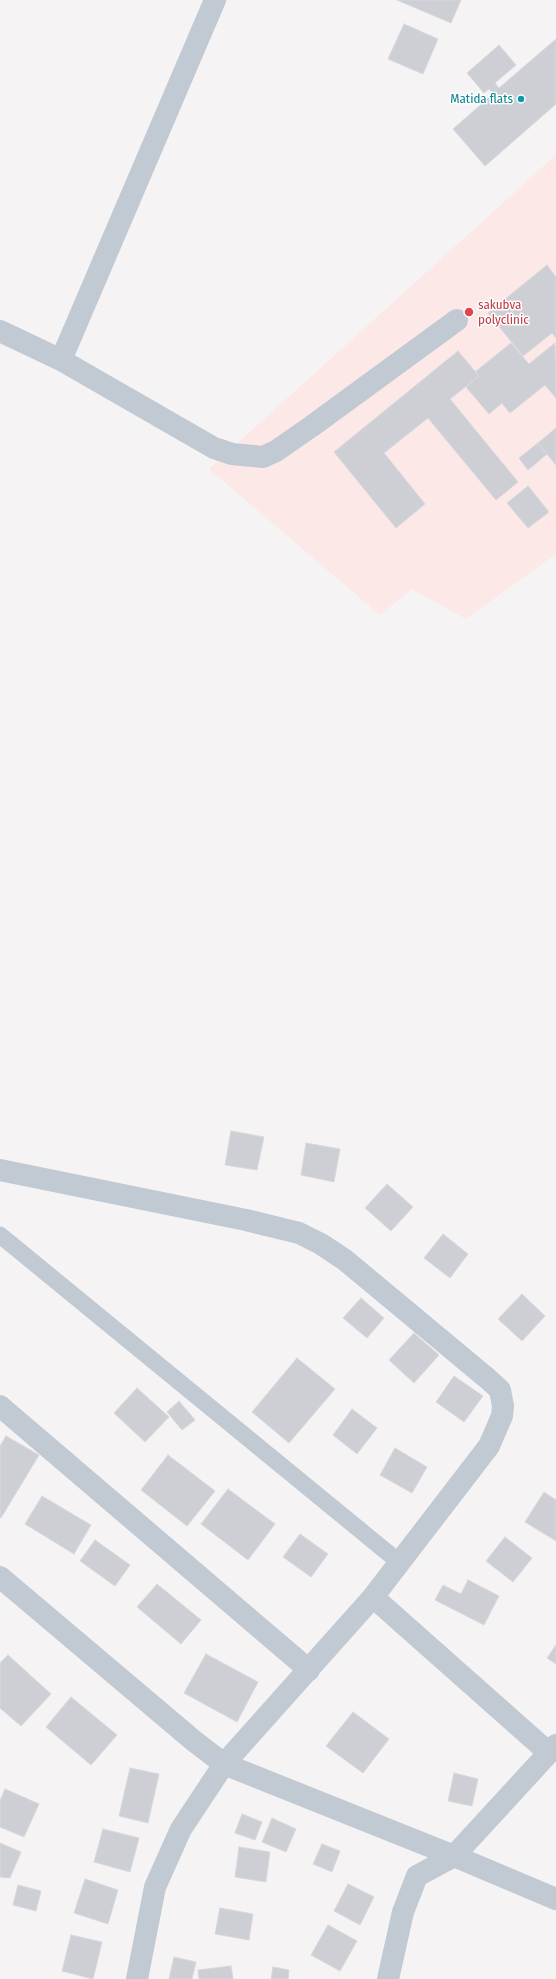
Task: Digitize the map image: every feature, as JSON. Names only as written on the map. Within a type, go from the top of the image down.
[{"type":"street","points":[[61,360],[215,0]]},
{"type":"street","points":[[0,331],[61,360],[214,448],[232,454],[263,457],[276,451],[312,426],[457,320]]},
{"type":"street","points":[[0,1170],[246,1220],[299,1233],[321,1244],[345,1260],[500,1390],[503,1406],[502,1416],[489,1446],[373,1597],[224,1764],[181,1829],[155,1887],[137,1979]]},
{"type":"street","points":[[0,1406],[309,1670]]},
{"type":"street","points":[[0,1577],[194,1741],[224,1764],[454,1856],[556,1899]]},
{"type":"street","points":[[373,1597],[552,1749],[454,1856],[417,1876],[403,1912],[388,1979]]},
{"type":"lane","points":[[0,1235],[399,1562]]},
{"type":"shaded area","name":"sakubva polyclinic","points":[[556,155],[556,554],[466,619],[412,589],[380,615],[209,469]]},
{"type":"building","points":[[397,0],[461,0],[451,23]]},
{"type":"building","points":[[404,24],[438,39],[423,74],[388,59]]},
{"type":"building","name":"Matida flats","points":[[556,39],[556,104],[485,166],[453,129],[493,94],[489,89],[484,93],[467,73],[499,45],[516,65],[495,83],[499,88]]},
{"type":"building","points":[[547,265],[556,277],[556,338],[552,333],[523,356],[488,313]]},
{"type":"building","points":[[511,343],[529,364],[555,343],[556,398],[545,385],[510,413],[502,403],[489,414],[466,387],[479,376],[475,372]]},
{"type":"building","points":[[458,351],[479,376],[450,399],[518,482],[496,500],[428,418],[384,453],[425,504],[396,528],[334,452]]},
{"type":"building","points":[[556,428],[556,465],[538,443]]},
{"type":"building","points":[[538,443],[547,454],[528,470],[519,458]]},
{"type":"building","points":[[528,486],[549,512],[528,528],[507,503]]},
{"type":"building","points":[[231,1131],[264,1137],[257,1170],[225,1165]]},
{"type":"building","points":[[306,1143],[340,1149],[334,1182],[301,1175]]},
{"type":"building","points":[[387,1184],[413,1207],[391,1231],[365,1208]]},
{"type":"building","points":[[443,1234],[468,1254],[450,1278],[424,1258]]},
{"type":"building","points":[[522,1294],[545,1316],[522,1341],[498,1319]]},
{"type":"building","points":[[361,1298],[384,1318],[367,1338],[343,1318]]},
{"type":"building","points":[[414,1333],[439,1355],[414,1383],[389,1360]]},
{"type":"building","points":[[297,1358],[335,1389],[289,1443],[252,1412]]},
{"type":"building","points":[[454,1376],[483,1396],[464,1422],[436,1402]]},
{"type":"building","points":[[137,1388],[169,1417],[145,1442],[114,1413]]},
{"type":"building","points":[[179,1401],[195,1420],[182,1430],[167,1412]]},
{"type":"building","points":[[352,1409],[377,1428],[357,1454],[333,1435]]},
{"type":"building","points":[[6,1436],[39,1455],[1,1518],[0,1446]]},
{"type":"building","points":[[395,1448],[427,1467],[412,1493],[380,1475]]},
{"type":"building","points":[[168,1455],[215,1491],[187,1526],[141,1490]]},
{"type":"building","points":[[228,1489],[275,1524],[248,1560],[201,1524]]},
{"type":"building","points":[[544,1492],[556,1500],[556,1541],[525,1522]]},
{"type":"building","points":[[42,1496],[91,1525],[74,1554],[25,1524]]},
{"type":"building","points":[[300,1534],[328,1554],[311,1577],[283,1557]]},
{"type":"building","points":[[505,1537],[532,1558],[513,1582],[486,1561]]},
{"type":"building","points":[[95,1540],[130,1565],[115,1586],[80,1561]]},
{"type":"building","points":[[468,1580],[499,1596],[484,1625],[435,1600],[443,1585],[461,1594]]},
{"type":"building","points":[[157,1584],[201,1620],[181,1644],[137,1607]]},
{"type":"building","points":[[556,1645],[556,1664],[547,1658]]},
{"type":"building","points":[[206,1654],[258,1682],[237,1722],[184,1693]]},
{"type":"building","points":[[8,1655],[51,1694],[21,1726],[0,1708],[0,1663]]},
{"type":"building","points":[[71,1697],[117,1735],[91,1765],[46,1727]]},
{"type":"building","points":[[353,1712],[389,1739],[363,1773],[326,1746]]},
{"type":"building","points":[[130,1768],[159,1774],[148,1823],[119,1816]]},
{"type":"building","points":[[454,1773],[478,1779],[472,1806],[448,1801]]},
{"type":"building","points":[[5,1789],[39,1804],[24,1837],[0,1827],[0,1801]]},
{"type":"building","points":[[242,1814],[262,1822],[255,1840],[235,1833]]},
{"type":"building","points":[[272,1818],[296,1829],[286,1852],[262,1842]]},
{"type":"building","points":[[103,1829],[139,1838],[130,1872],[94,1862]]},
{"type":"building","points":[[0,1843],[21,1852],[10,1878],[0,1877]]},
{"type":"building","points":[[322,1844],[340,1851],[332,1872],[313,1864]]},
{"type":"building","points":[[239,1847],[270,1852],[266,1882],[235,1877]]},
{"type":"building","points":[[85,1879],[118,1890],[108,1924],[74,1913]]},
{"type":"building","points":[[348,1884],[374,1897],[360,1925],[334,1911]]},
{"type":"building","points":[[18,1885],[41,1891],[36,1911],[13,1905]]},
{"type":"building","points":[[220,1908],[253,1914],[249,1940],[215,1934]]},
{"type":"building","points":[[328,1925],[357,1941],[340,1971],[311,1955]]},
{"type":"building","points":[[71,1935],[102,1942],[93,1979],[62,1971]]},
{"type":"building","points":[[174,1957],[196,1962],[192,1979],[169,1979]]},
{"type":"building","points":[[231,1966],[233,1979],[199,1979],[198,1970]]},
{"type":"building","points":[[273,1967],[289,1970],[288,1979],[271,1979]]},
{"type":"place","name":"Matida flats","points":[[521,99]]},
{"type":"place","name":"sakubva polyclinic","points":[[469,312]]}]
